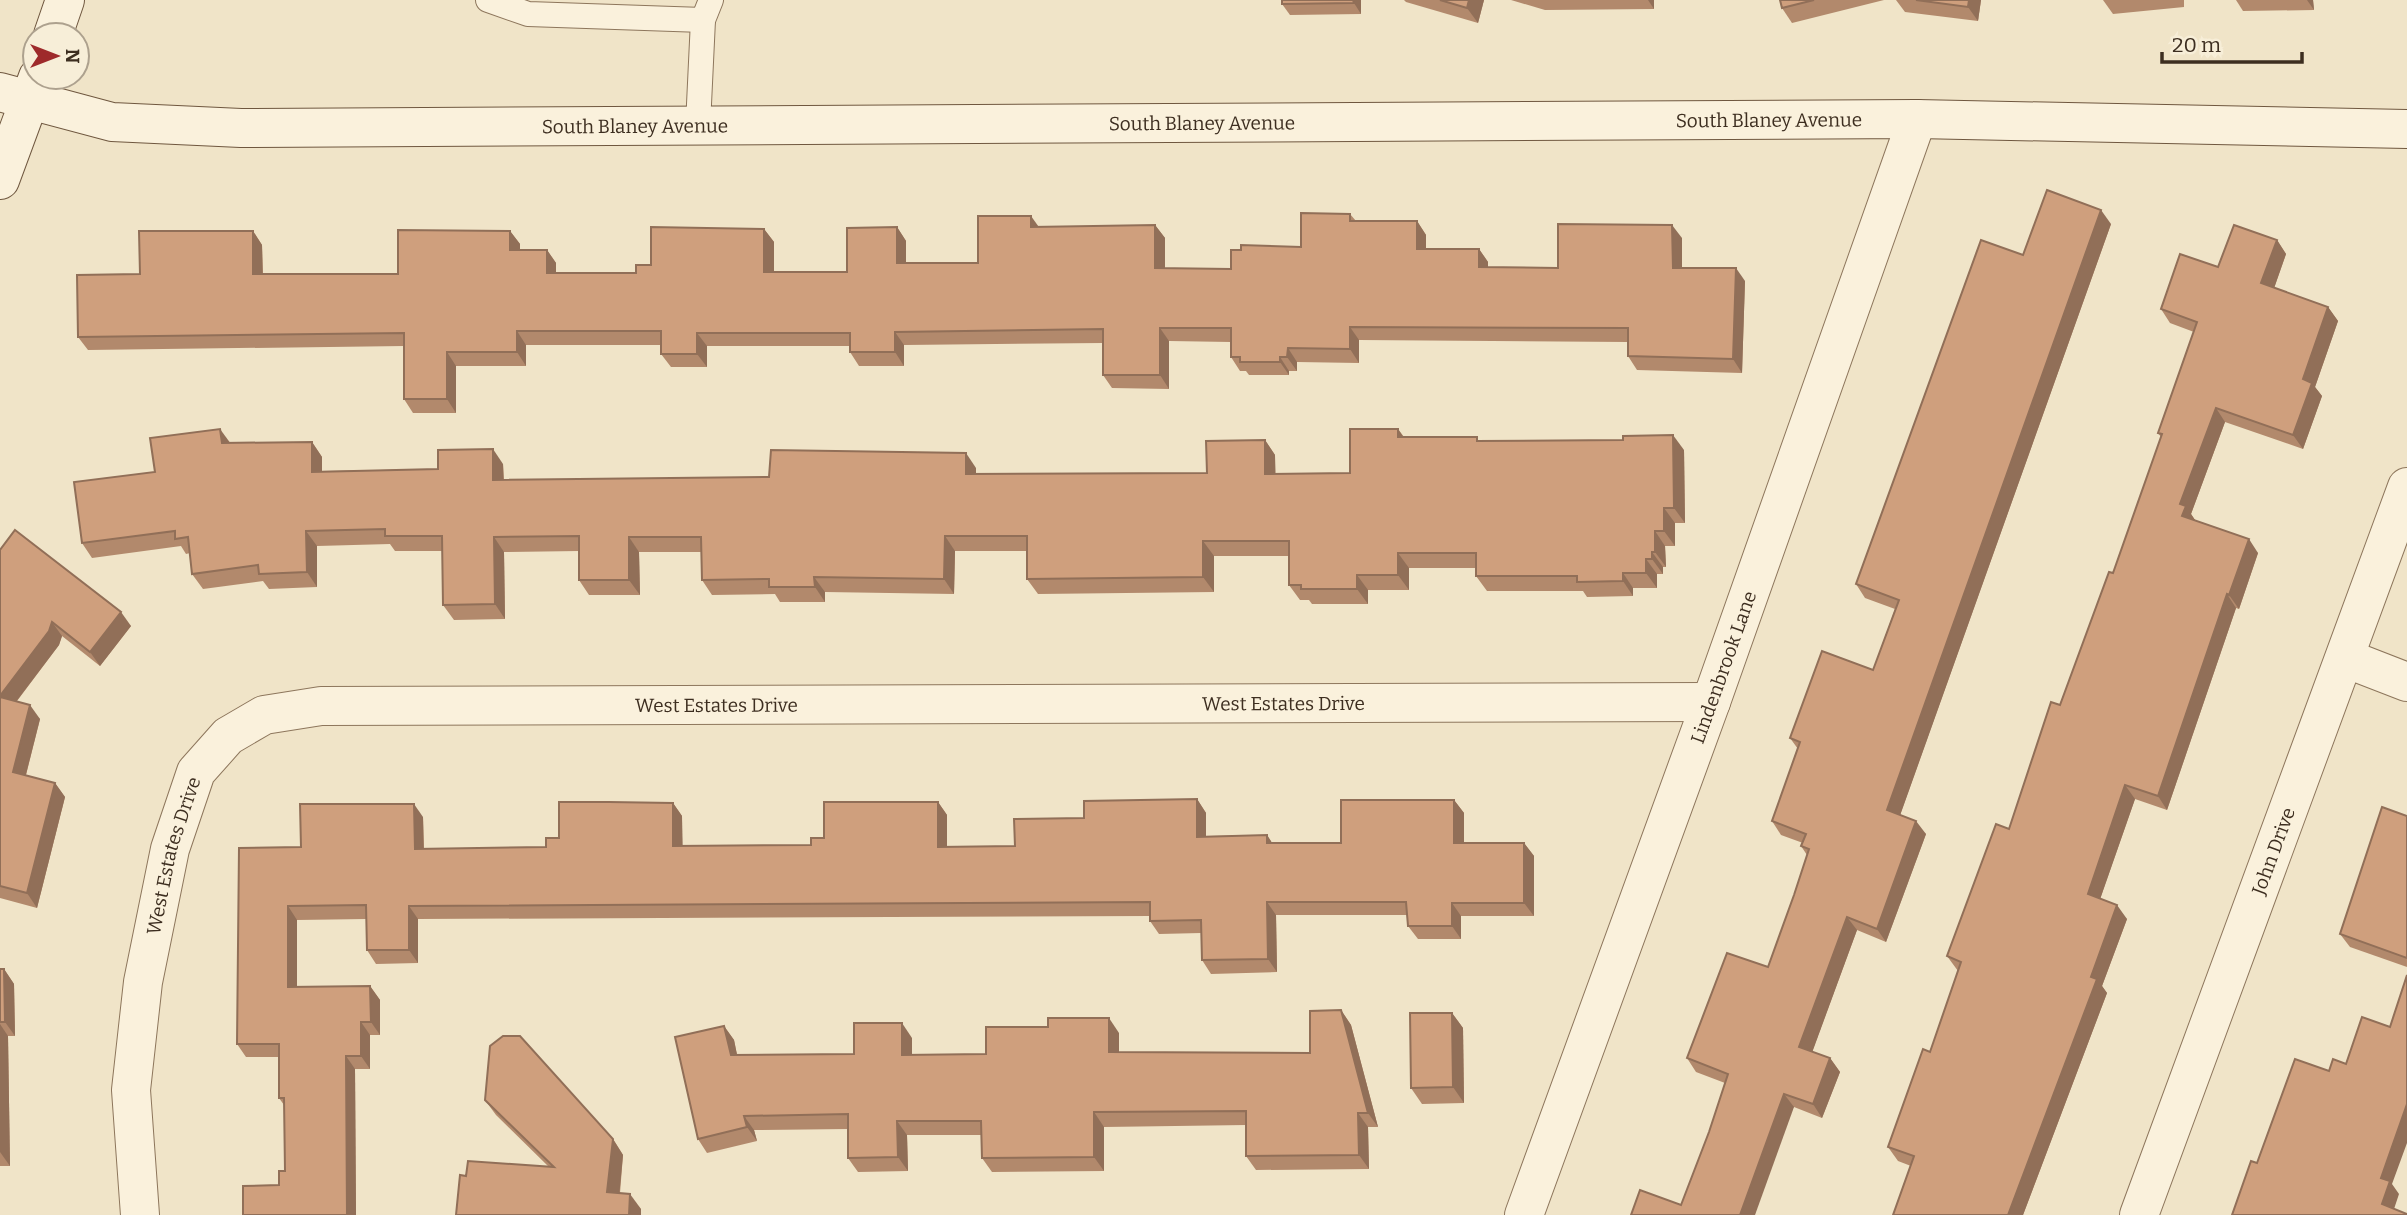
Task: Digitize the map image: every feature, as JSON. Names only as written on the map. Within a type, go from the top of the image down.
[{"type":"street","points":[[58,21],[65,0]]},
{"type":"street","points":[[0,180],[22,91]]},
{"type":"street","name":"South Blaney Avenue","points":[[25,91],[112,122],[241,128],[1917,119],[2407,129]]},
{"type":"street","name":"Lindenbrook Lane","points":[[1524,1215],[1711,702],[1917,119]]},
{"type":"street","name":"John Drive","points":[[2139,1215],[2407,487]]},
{"type":"street","points":[[2345,658],[2407,682]]},
{"type":"street","name":"West Estates Drive","points":[[140,1215],[131,1090],[143,982],[170,849],[196,772],[228,736],[264,715],[335,705],[1711,702]]},
{"type":"lane","points":[[488,0],[528,14],[707,10],[698,125]]},
{"type":"building","points":[[1282,0],[1353,0],[1354,3],[1282,4]]},
{"type":"building","points":[[1440,0],[1469,0],[1467,8]]},
{"type":"building","points":[[1780,0],[1814,0],[1782,8]]},
{"type":"building","points":[[1916,0],[1969,0],[1968,7]]},
{"type":"building","points":[[2047,190],[2101,210],[1887,810],[1916,821],[1877,929],[1847,917],[1799,1047],[1830,1058],[1813,1104],[1784,1094],[1740,1215],[1631,1215],[1640,1190],[1681,1205],[1728,1074],[1687,1058],[1727,953],[1768,967],[1809,849],[1801,846],[1806,834],[1772,821],[1800,742],[1790,738],[1822,651],[1873,670],[1899,600],[1856,584],[1981,240],[2023,255]]},
{"type":"building","points":[[1301,213],[1350,214],[1350,221],[1417,221],[1417,249],[1479,249],[1479,267],[1558,268],[1558,224],[1672,225],[1673,268],[1736,268],[1733,359],[1628,356],[1628,328],[1350,327],[1350,349],[1288,348],[1287,357],[1280,357],[1280,362],[1240,362],[1240,357],[1231,357],[1231,328],[1160,328],[1160,375],[1103,375],[1103,329],[895,332],[895,352],[850,352],[850,333],[697,333],[697,354],[661,354],[661,331],[517,331],[517,352],[447,352],[447,399],[404,399],[404,333],[78,337],[77,275],[140,274],[139,231],[253,231],[253,274],[398,274],[398,230],[510,231],[510,250],[547,250],[547,273],[636,273],[636,265],[651,265],[651,227],[764,229],[764,272],[847,272],[847,228],[897,227],[897,263],[978,263],[978,216],[1031,216],[1031,227],[1155,225],[1155,268],[1231,269],[1231,250],[1241,250],[1241,245],[1301,247]]},
{"type":"building","points":[[2234,225],[2277,240],[2261,283],[2328,307],[2303,379],[2312,383],[2293,435],[2216,408],[2180,504],[2186,506],[2182,516],[2249,539],[2229,595],[2227,594],[2158,796],[2125,785],[2088,894],[2117,905],[2091,977],[2097,979],[2008,1215],[1893,1215],[1914,1156],[1888,1147],[1923,1049],[1930,1052],[1961,962],[1947,956],[1996,824],[2009,829],[2051,702],[2060,705],[2109,572],[2113,573],[2162,434],[2158,433],[2197,322],[2161,309],[2180,254],[2218,267]]},
{"type":"building","points":[[220,429],[222,443],[312,442],[312,472],[438,469],[438,450],[493,449],[493,480],[769,477],[771,450],[966,453],[966,474],[1207,473],[1206,441],[1265,440],[1265,474],[1350,473],[1350,429],[1398,429],[1398,437],[1477,437],[1477,441],[1623,440],[1623,436],[1673,435],[1674,508],[1664,508],[1664,531],[1655,531],[1655,552],[1652,552],[1652,559],[1646,559],[1646,573],[1623,573],[1623,581],[1577,582],[1577,576],[1476,576],[1476,553],[1398,553],[1398,575],[1357,575],[1357,589],[1301,589],[1301,585],[1289,585],[1289,541],[1203,541],[1203,577],[1027,579],[1027,536],[945,536],[944,579],[814,577],[815,587],[769,587],[769,579],[702,580],[701,537],[629,537],[629,580],[579,580],[579,536],[494,537],[495,604],[443,605],[442,536],[385,536],[385,529],[306,531],[307,572],[259,574],[258,565],[192,574],[188,537],[175,539],[175,531],[82,543],[74,482],[155,472],[150,438]]},
{"type":"building","points":[[15,530],[121,612],[90,652],[52,622],[49,631],[0,696],[0,550]]},
{"type":"building","points":[[0,697],[30,705],[13,772],[55,783],[27,893],[0,886]]},
{"type":"building","points":[[1197,799],[1197,837],[1267,835],[1267,843],[1341,843],[1341,800],[1454,800],[1454,843],[1524,843],[1524,903],[1452,903],[1452,926],[1408,926],[1406,902],[1267,902],[1268,959],[1202,960],[1201,920],[1150,921],[1150,902],[409,906],[409,950],[367,950],[366,905],[288,906],[288,987],[370,986],[371,1022],[361,1022],[361,1056],[346,1056],[347,1215],[243,1215],[243,1186],[279,1185],[279,1171],[285,1171],[284,1098],[279,1098],[279,1044],[237,1044],[239,848],[301,847],[300,804],[414,804],[415,849],[546,847],[546,838],[559,838],[559,802],[673,803],[673,846],[811,845],[811,838],[824,838],[824,802],[938,802],[938,847],[1015,846],[1014,819],[1084,818],[1084,801]]},
{"type":"building","points":[[2382,807],[2407,816],[2407,958],[2340,934]]},
{"type":"building","points":[[0,969],[4,969],[5,1022],[0,1022]]},
{"type":"building","points":[[2407,975],[2407,1104],[2381,1178],[2390,1181],[2382,1204],[2407,1215],[2232,1215],[2251,1161],[2257,1163],[2295,1059],[2329,1071],[2333,1059],[2346,1064],[2362,1017],[2390,1027]]},
{"type":"building","points":[[1341,1010],[1368,1113],[1358,1113],[1359,1155],[1246,1156],[1246,1111],[1094,1112],[1094,1157],[982,1158],[981,1121],[897,1121],[898,1157],[848,1158],[848,1114],[744,1116],[747,1127],[698,1139],[675,1037],[724,1026],[731,1055],[854,1054],[854,1023],[902,1023],[902,1055],[986,1054],[986,1027],[1048,1027],[1048,1018],[1109,1018],[1109,1052],[1310,1053],[1310,1011]]},
{"type":"building","points":[[1410,1013],[1452,1013],[1453,1087],[1411,1088]]},
{"type":"building","points":[[503,1036],[520,1036],[613,1139],[607,1192],[630,1194],[629,1215],[456,1215],[460,1175],[466,1176],[468,1161],[554,1167],[485,1100],[490,1046]]}]
